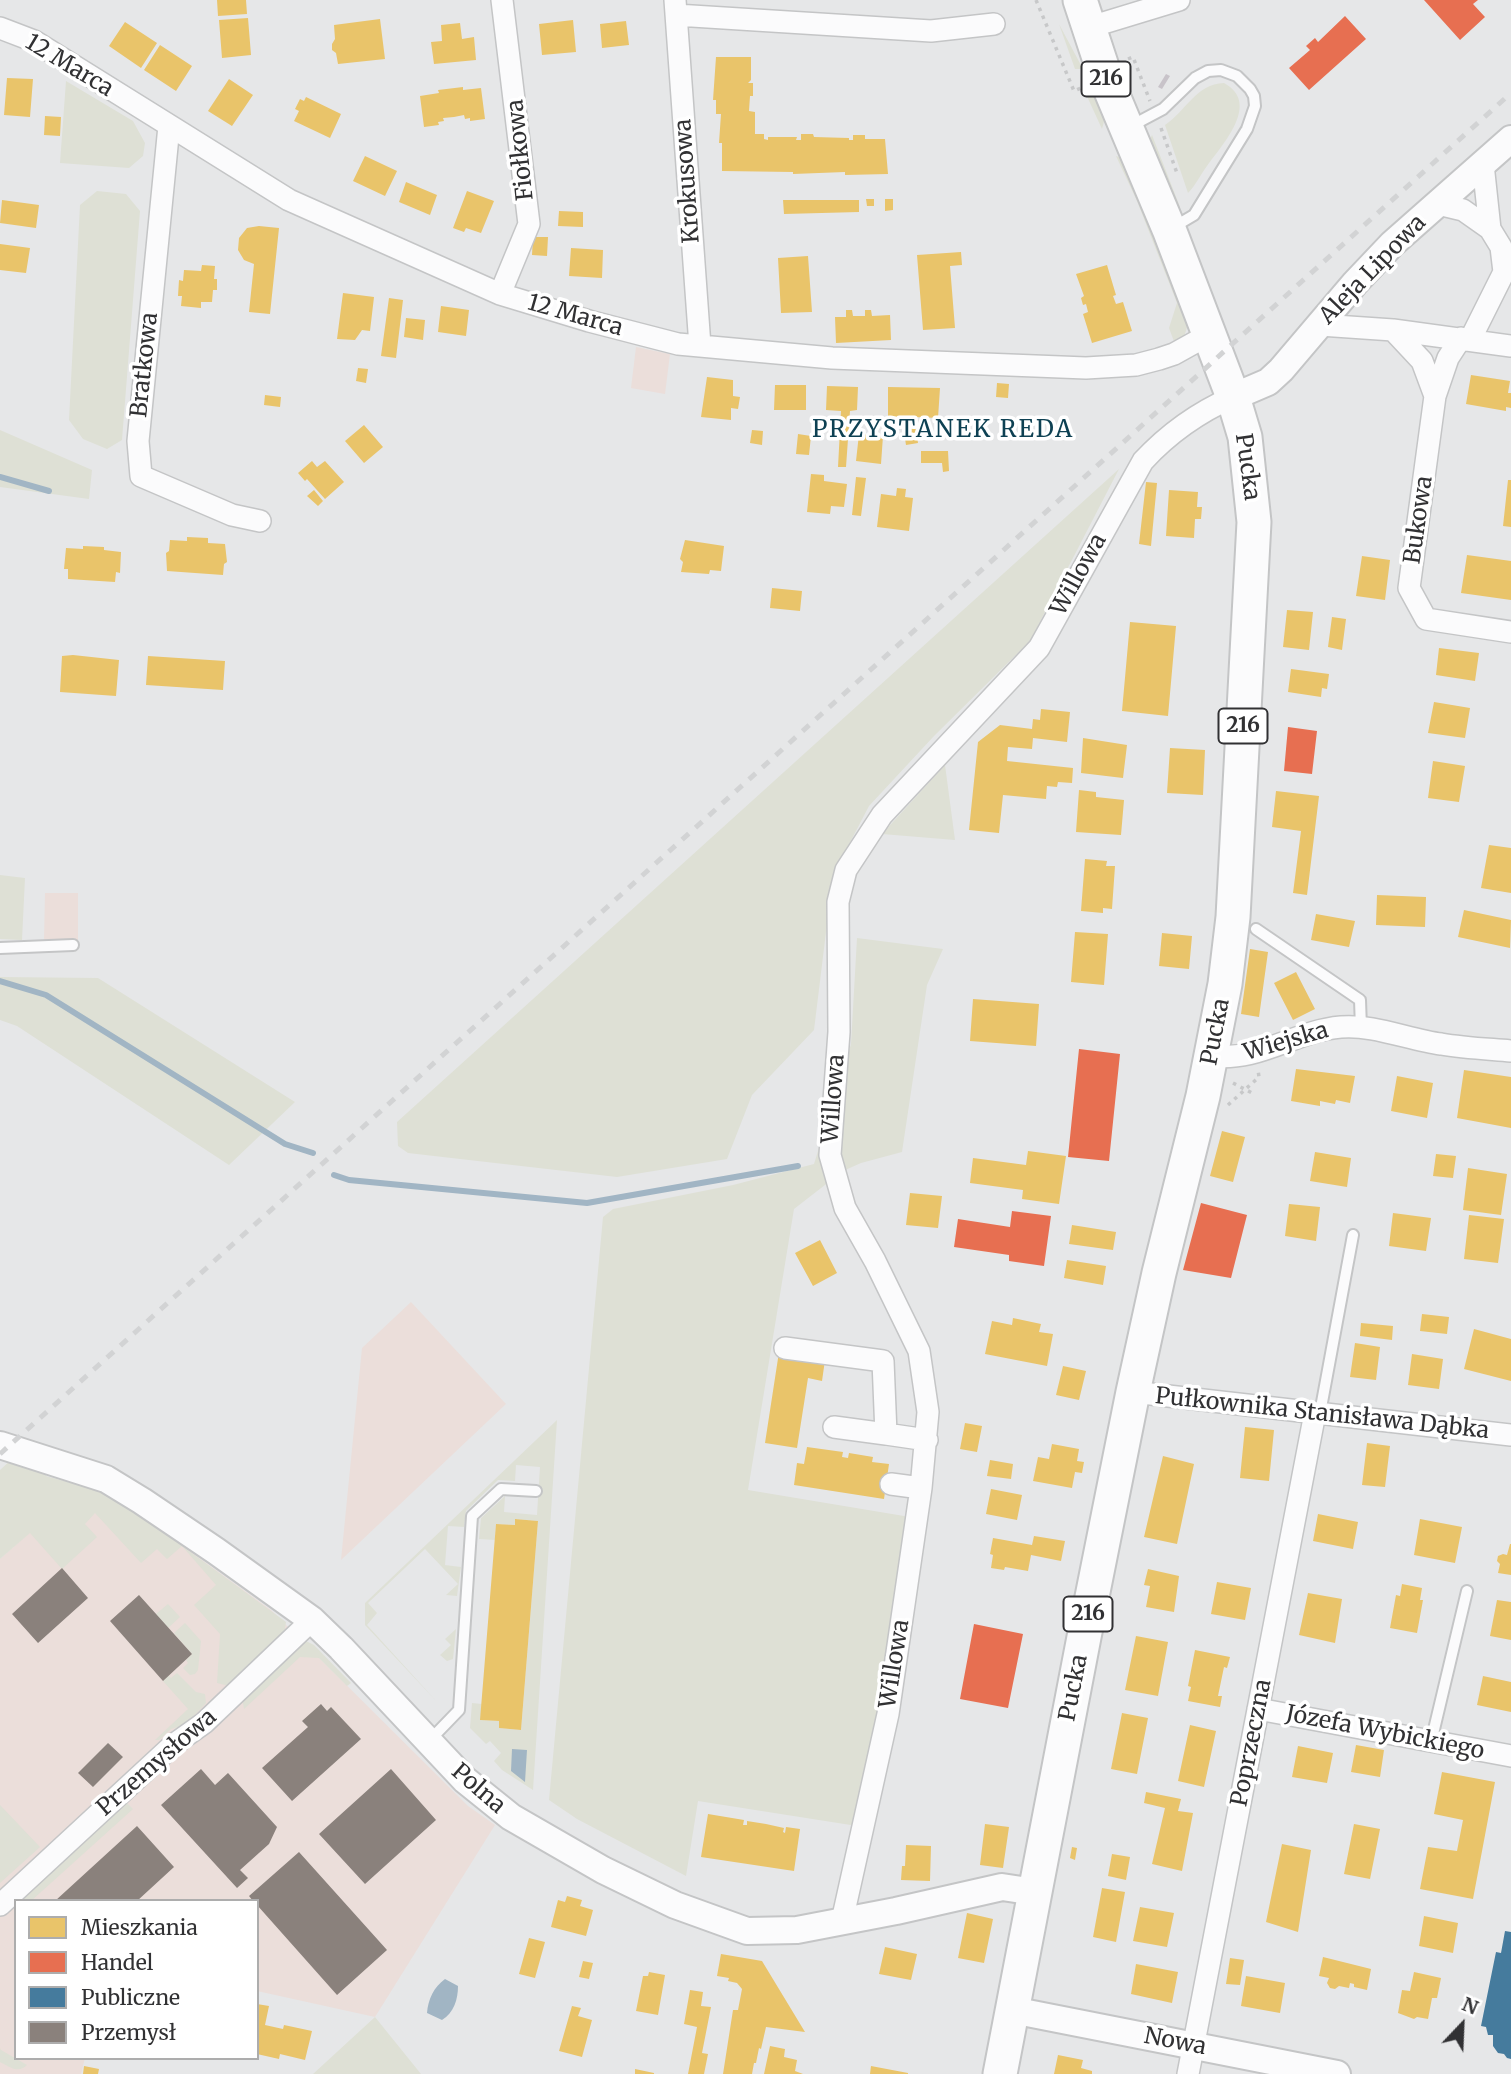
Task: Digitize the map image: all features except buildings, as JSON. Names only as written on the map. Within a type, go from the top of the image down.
[{"type":"main road","name":"Pucka","points":[[1000,2074],[1133,1392],[1203,1096],[1225,984],[1233,917],[1254,522],[1245,437],[1233,397],[1084,14]]},
{"type":"street","name":"Fiołkowa","points":[[500,294],[529,224],[502,0]]},
{"type":"street","points":[[1084,14],[1179,0]]},
{"type":"street","name":"Krokusowa","points":[[700,346],[675,8],[931,31],[994,24]]},
{"type":"street","name":"12 Marca","points":[[0,28],[34,41],[289,200],[500,294],[678,344],[832,358],[1086,368],[1147,362],[1174,354],[1210,334]]},
{"type":"street","name":"Bratkowa","points":[[169,126],[138,441],[141,476],[232,515],[260,521]]},
{"type":"street","name":"Aleja Lipowa","points":[[1233,397],[1268,382],[1281,370],[1392,244],[1511,139]]},
{"type":"street","name":"Bukowa","points":[[1483,164],[1490,229],[1500,247],[1504,272],[1466,339],[1448,358],[1435,396],[1409,588],[1426,619],[1511,632]]},
{"type":"street","points":[[1438,204],[1463,210],[1490,229]]},
{"type":"street","points":[[1320,325],[1393,330],[1511,346]]},
{"type":"street","points":[[1393,330],[1422,361],[1435,396]]},
{"type":"street","name":"Willowa","points":[[842,1921],[888,1714],[921,1488],[929,1412],[919,1351],[875,1261],[845,1208],[830,1155],[839,1032],[838,902],[846,870],[882,815],[1039,648],[1143,461],[1155,448],[1206,409],[1233,397]]},
{"type":"street","name":"Wiejska","points":[[1211,1056],[1225,1058],[1263,1052],[1317,1031],[1343,1027],[1441,1044],[1511,1051]]},
{"type":"street","points":[[785,1348],[883,1361],[886,1434]]},
{"type":"street","name":"Pułkownika Stanisława Dąbka","points":[[1133,1392],[1511,1435]]},
{"type":"street","name":"Poprzeczna","points":[[1188,2074],[1317,1413]]},
{"type":"street","points":[[834,1427],[927,1440]]},
{"type":"street","name":"Polna","points":[[0,1445],[106,1479],[216,1551],[312,1620],[465,1780],[511,1818],[603,1870],[675,1905],[747,1930],[797,1930],[1002,1887],[1035,1892]]},
{"type":"street","points":[[891,1484],[921,1488]]},
{"type":"street","name":"Przemysłowa","points":[[0,1905],[173,1745],[204,1723],[312,1620]]},
{"type":"street","name":"Józefa Wybickiego","points":[[1258,1709],[1511,1756]]},
{"type":"street","name":"Nowa","points":[[1012,2010],[1338,2074]]},
{"type":"lane","points":[[1127,128],[1163,109],[1195,78],[1208,71],[1221,70],[1237,76],[1254,96],[1255,106],[1247,129],[1194,215],[1169,229]]},
{"type":"lane","name":"Wiejska","points":[[1256,929],[1360,1000],[1361,1028]]},
{"type":"lane","points":[[0,948],[73,945]]},
{"type":"lane","points":[[1317,1413],[1353,1235]]},
{"type":"lane","points":[[428,1742],[459,1710],[472,1516],[501,1489],[536,1491]]},
{"type":"lane","points":[[1431,1742],[1467,1591]]},
{"type":"path","points":[[1226,1106],[1259,1077],[1258,1067]]},
{"type":"path","points":[[1232,1082],[1252,1093]]},
{"type":"shaded area","points":[[1059,24],[1083,69],[1075,69]]},
{"type":"shaded area","points":[[66,81],[133,121],[145,143],[143,156],[129,168],[60,163]]},
{"type":"shaded area","points":[[1224,83],[1235,91],[1239,112],[1222,147],[1188,193],[1165,125],[1206,88]]},
{"type":"shaded area","points":[[1091,89],[1105,118],[1102,129],[1085,92]]},
{"type":"shaded area","points":[[1152,135],[1180,207],[1176,207],[1149,142]]},
{"type":"shaded area","points":[[1116,156],[1125,159],[1189,321],[1184,337],[1175,344],[1169,328],[1177,303],[1137,201]]},
{"type":"shaded area","points":[[97,191],[126,194],[140,211],[122,440],[107,449],[83,439],[69,420],[80,205]]},
{"type":"shaded area","points":[[636,347],[670,354],[665,394],[631,388]]},
{"type":"shaded area","points":[[0,430],[92,470],[89,499],[0,487]]},
{"type":"shaded area","points":[[1119,469],[1030,641],[934,736],[869,806],[833,875],[814,1030],[752,1095],[727,1159],[617,1177],[408,1153],[398,1146],[397,1122]]},
{"type":"shaded area","points":[[945,765],[955,840],[882,834]]},
{"type":"shaded area","points":[[0,875],[25,878],[22,940],[0,939]]},
{"type":"shaded area","points":[[45,893],[78,893],[78,940],[44,940]]},
{"type":"shaded area","points":[[857,938],[943,949],[927,985],[902,1152],[843,1171],[794,1209],[748,1490],[910,1517],[891,1651],[857,1826],[698,1801],[686,1876],[577,1819],[549,1800],[603,1217],[613,1209],[733,1185],[814,1164],[851,1044]]},
{"type":"shaded area","points":[[0,977],[98,978],[295,1102],[229,1165],[17,1026],[0,1020]]},
{"type":"shaded area","points":[[411,1302],[506,1404],[341,1560],[362,1348]]},
{"type":"shaded area","points":[[557,1420],[533,1790],[502,1770],[494,1761],[501,1753],[490,1741],[486,1744],[470,1728],[472,1703],[482,1704],[481,1720],[499,1721],[499,1728],[521,1730],[538,1521],[516,1519],[515,1525],[496,1524],[495,1540],[479,1539],[481,1518],[505,1496],[504,1512],[537,1515],[540,1467],[516,1465],[515,1481],[498,1480],[466,1511],[464,1527],[448,1526],[445,1565],[461,1567],[457,1596],[446,1595],[458,1584],[425,1549],[368,1603],[377,1613],[367,1625],[438,1703],[365,1625],[365,1603]]},
{"type":"shaded area","points":[[12,1459],[46,1472],[46,1476],[103,1492],[144,1518],[286,1622],[284,1634],[229,1686],[217,1683],[220,1634],[194,1605],[216,1585],[182,1546],[167,1559],[157,1549],[141,1563],[95,1513],[85,1524],[97,1537],[62,1569],[30,1533],[0,1559],[0,1470]]},
{"type":"shaded area","points":[[70,1496],[144,1518],[271,1610],[468,1806],[495,1825],[375,2017],[259,1991],[259,1899],[14,1899],[14,2060],[84,2060],[81,2074],[0,2074],[0,1559]]},
{"type":"shaded area","points":[[168,1604],[180,1617],[168,1628],[156,1614]]},
{"type":"shaded area","points":[[185,1623],[201,1641],[198,1670],[190,1675],[183,1668],[192,1654],[174,1633]]},
{"type":"shaded area","points":[[456,1629],[453,1659],[447,1661],[440,1655],[451,1645],[445,1639]]},
{"type":"shaded area","points":[[306,1641],[314,1645],[351,1683],[347,1686],[319,1658],[300,1657],[244,1709],[242,1697]]},
{"type":"shaded area","points":[[177,1673],[196,1692],[205,1694],[206,1703],[185,1725],[171,1729],[159,1740],[155,1740],[188,1709],[163,1681],[168,1675],[171,1678]]},
{"type":"shaded area","points":[[125,1801],[133,1809],[33,1899],[18,1899]]},
{"type":"shaded area","points":[[0,1805],[40,1847],[0,1883]]},
{"type":"shaded area","points":[[375,2017],[421,2074],[313,2074]]},
{"type":"shaded area","points":[[0,2048],[14,2060],[27,2065],[17,2069],[0,2062]]},
{"type":"water","points":[[512,1749],[527,1750],[525,1782],[511,1771]]},
{"type":"water","points":[[445,1979],[458,1986],[458,1991],[452,2010],[442,2020],[427,2013],[432,1994]]},
{"type":"waterway","points":[[0,477],[49,491]]},
{"type":"waterway","points":[[0,981],[46,995],[285,1144],[313,1153]]},
{"type":"waterway","points":[[334,1175],[349,1180],[587,1203],[798,1166]]},
{"type":"railway","points":[[0,1454],[1511,93]]},
{"type":"district","name":"PRZYSTANEK REDA","points":[[943,430]]}]
